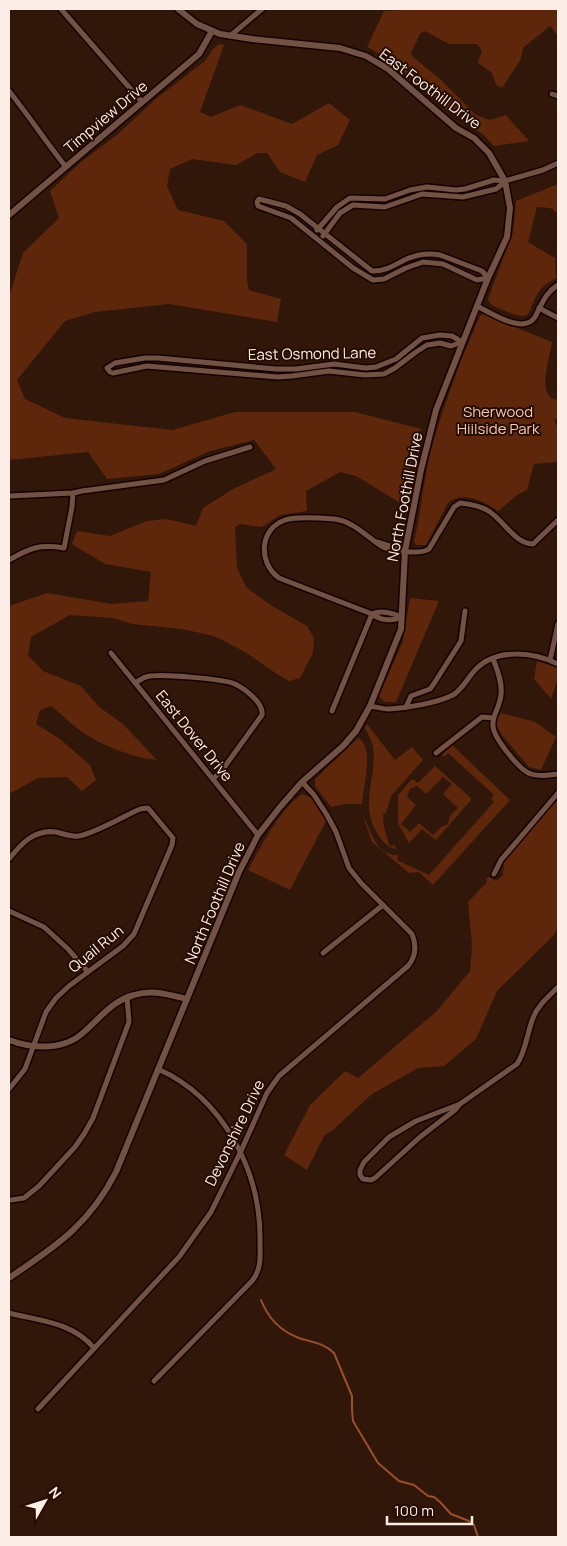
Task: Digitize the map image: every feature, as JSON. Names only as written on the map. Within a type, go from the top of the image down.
[{"type":"street","points":[[61,9],[142,102]]},
{"type":"street","name":"East Foothill Drive","points":[[178,9],[190,19],[212,31],[230,36],[340,48],[366,56],[388,69],[456,128],[474,138],[489,153],[505,181]]},
{"type":"street","points":[[230,36],[262,9]]},
{"type":"street","name":"Timpview Drive","points":[[9,215],[199,54],[212,31]]},
{"type":"street","points":[[9,91],[66,167]]},
{"type":"street","points":[[552,94],[558,96]]},
{"type":"street","points":[[313,234],[337,207],[350,198],[377,200],[426,187],[460,190],[494,180],[505,181],[543,170],[558,163]]},
{"type":"street","points":[[320,240],[340,214],[353,205],[385,207],[422,194],[463,197],[496,189],[505,181]]},
{"type":"street","name":"North Foothill Drive","points":[[9,1278],[64,1240],[86,1219],[96,1205],[116,1172],[239,872],[258,835],[302,782],[343,746],[356,731],[370,706],[401,629],[405,551],[421,470],[436,410],[488,278],[507,236],[510,208],[505,181]]},
{"type":"street","points":[[262,199],[286,206],[300,214],[372,271],[386,269],[416,256],[434,254],[482,271],[488,278],[477,280],[443,264],[423,262],[384,279],[373,280],[353,268],[291,218],[258,206],[258,200],[262,199]]},
{"type":"street","points":[[477,306],[501,318],[521,325],[532,320],[544,298],[558,285]]},
{"type":"street","points":[[539,308],[558,318]]},
{"type":"street","points":[[437,343],[437,335],[452,336],[462,342]]},
{"type":"street","name":"East Osmond Lane","points":[[437,335],[422,338],[396,359],[384,365],[366,368],[334,364],[296,369],[276,369],[178,359],[146,358],[115,363],[107,368],[113,373],[147,366],[278,377],[339,372],[372,376],[384,374],[395,368],[420,349],[437,343],[450,346],[462,342]]},
{"type":"street","points":[[319,365],[320,373]]},
{"type":"street","points":[[9,496],[73,493],[164,480],[205,461],[250,447]]},
{"type":"street","points":[[9,560],[35,547],[64,548],[73,493]]},
{"type":"street","points":[[401,617],[396,620],[376,618],[372,614],[279,578],[267,564],[263,550],[271,530],[283,520],[291,518],[343,521],[360,529],[376,541],[405,551],[424,552],[429,549],[454,507],[460,503],[470,504],[489,511],[524,543],[533,544],[558,520]]},
{"type":"street","points":[[406,707],[411,696],[430,689],[461,640],[465,611]]},
{"type":"street","points":[[332,711],[372,614]]},
{"type":"street","points":[[550,660],[558,624]]},
{"type":"street","name":"East Dover Drive","points":[[111,652],[258,835]]},
{"type":"street","points":[[370,706],[388,709],[406,707],[452,695],[465,684],[476,670],[493,658],[508,654],[541,657],[558,664]]},
{"type":"street","points":[[493,658],[501,687],[501,699],[493,718],[493,729],[497,738],[523,770],[540,776],[558,774]]},
{"type":"street","points":[[136,683],[145,677],[155,676],[216,680],[234,684],[248,692],[260,706],[263,711],[262,715],[223,769],[213,779]]},
{"type":"street","points":[[436,754],[482,717],[493,718]]},
{"type":"street","name":"Devonshire Drive","points":[[38,1409],[179,1257],[211,1212],[267,1093],[279,1076],[411,962],[416,946],[412,934],[361,883],[349,868],[336,832],[327,815],[314,795],[302,782]]},
{"type":"street","points":[[494,874],[501,860],[558,793]]},
{"type":"street","name":"Quail Run","points":[[9,860],[26,840],[37,834],[57,832],[68,836],[80,836],[140,809],[148,808],[173,838],[172,845],[134,934],[123,946],[56,998],[46,1012],[25,1069],[9,1089]]},
{"type":"street","points":[[323,952],[383,905]]},
{"type":"street","points":[[9,911],[44,927],[68,948],[88,972]]},
{"type":"street","points":[[460,1104],[455,1110],[425,1132],[375,1178],[371,1180],[363,1179],[360,1175],[364,1162],[389,1137],[416,1121],[460,1104],[517,1064],[522,1055],[536,1013],[558,987]]},
{"type":"street","points":[[9,1040],[23,1045],[34,1046],[52,1046],[69,1042],[84,1033],[107,1009],[120,1000],[142,993],[155,992],[187,999]]},
{"type":"street","points":[[11,1200],[24,1198],[39,1186],[75,1147],[84,1134],[93,1118],[129,1022],[127,997]]},
{"type":"street","points":[[154,1381],[252,1281],[258,1271],[260,1258],[259,1208],[250,1174],[241,1151],[230,1131],[202,1098],[174,1075],[158,1069]]},
{"type":"street","points":[[9,1313],[60,1324],[76,1332],[94,1348]]},
{"type":"green space","points":[[402,9],[558,9],[558,36],[550,26],[523,48],[521,59],[502,88],[496,85],[492,73],[478,63],[482,52],[477,44],[449,44],[425,31],[420,34],[411,53],[413,57],[440,79],[476,115],[490,120],[506,115],[529,141],[494,146],[484,135],[448,111],[390,60],[367,47],[384,11]]},
{"type":"green space","points":[[219,44],[224,45],[200,112],[211,117],[240,105],[292,124],[329,103],[350,120],[338,145],[317,155],[305,182],[280,172],[267,153],[258,153],[236,165],[192,159],[170,169],[167,186],[178,210],[224,221],[247,244],[247,280],[249,290],[281,299],[277,322],[169,304],[95,312],[65,321],[17,380],[25,399],[65,418],[172,430],[235,412],[355,412],[421,429],[414,449],[402,504],[356,476],[340,472],[306,491],[307,511],[280,515],[262,527],[240,524],[235,527],[237,568],[246,587],[269,604],[307,626],[314,638],[313,653],[300,678],[289,681],[245,652],[214,636],[182,629],[132,624],[113,618],[70,615],[31,637],[28,655],[43,671],[81,686],[99,707],[123,724],[157,760],[126,753],[105,745],[86,735],[51,706],[40,710],[36,724],[60,739],[90,765],[96,780],[82,791],[67,777],[38,778],[9,794],[9,606],[47,593],[112,604],[148,601],[151,572],[105,564],[72,544],[77,531],[110,536],[147,521],[166,519],[196,526],[203,508],[233,489],[276,469],[254,440],[210,451],[159,474],[107,479],[88,452],[9,460],[9,296],[23,253],[59,218],[50,191],[82,161],[118,134],[158,97],[205,61]]},
{"type":"green space","points":[[558,184],[558,213],[550,208],[537,207],[528,242],[555,258],[556,278],[540,290],[529,313],[526,315],[521,316],[494,306],[488,299],[513,232],[516,201]]},
{"type":"green space","name":"Sherwood Hiilside Park","points":[[483,314],[552,342],[545,384],[549,395],[558,400],[558,420],[554,419],[558,429],[558,462],[534,464],[527,490],[517,495],[498,511],[487,504],[467,497],[454,499],[448,503],[426,545],[416,545],[414,541],[435,436],[459,367],[480,316]]},
{"type":"green space","points":[[410,598],[439,601],[396,702],[385,702],[379,696],[403,641]]},
{"type":"green space","points":[[537,661],[558,668],[558,678],[551,699],[534,679]]},
{"type":"green space","points":[[501,713],[535,722],[556,737],[541,770],[529,767],[501,734],[497,726],[497,719]]},
{"type":"green space","points":[[367,724],[395,760],[412,747],[423,760],[391,796],[386,813],[383,814],[390,846],[395,845],[396,849],[391,848],[382,840],[374,828],[370,815],[369,801],[374,754],[373,746],[365,728]]},
{"type":"green space","points":[[358,738],[363,742],[367,758],[362,804],[346,804],[331,807],[315,786],[315,779]]},
{"type":"green space","points":[[452,745],[510,800],[433,885],[419,872],[409,873],[372,842],[362,814],[375,840],[384,851],[398,855],[397,860],[429,875],[494,802],[491,799],[494,795],[448,753],[444,757],[442,755]]},
{"type":"green space","points":[[435,766],[471,800],[436,840],[422,829],[409,843],[398,823],[398,795],[412,779],[418,783]],"holes":[[[443,777],[452,784],[443,794],[458,808],[450,816],[448,824],[441,827],[433,835],[420,824],[410,832],[401,824],[416,805],[407,797],[410,789],[417,786],[426,794]]]},
{"type":"green space","points":[[302,794],[312,798],[326,821],[290,890],[248,870],[279,818]]},
{"type":"green space","points":[[558,799],[558,927],[554,935],[497,991],[476,1039],[444,1066],[418,1068],[372,1094],[324,1136],[307,1170],[284,1155],[310,1105],[345,1071],[358,1078],[437,1011],[470,971],[472,945],[468,902],[487,882],[486,878],[489,877],[496,881],[503,875],[504,860]]},
{"type":"waterway","points":[[261,1300],[267,1313],[280,1328],[299,1338],[322,1345],[334,1353],[352,1396],[353,1421],[378,1463],[399,1481],[414,1485],[428,1496],[434,1497],[451,1514],[469,1521],[474,1525],[478,1537]]}]
